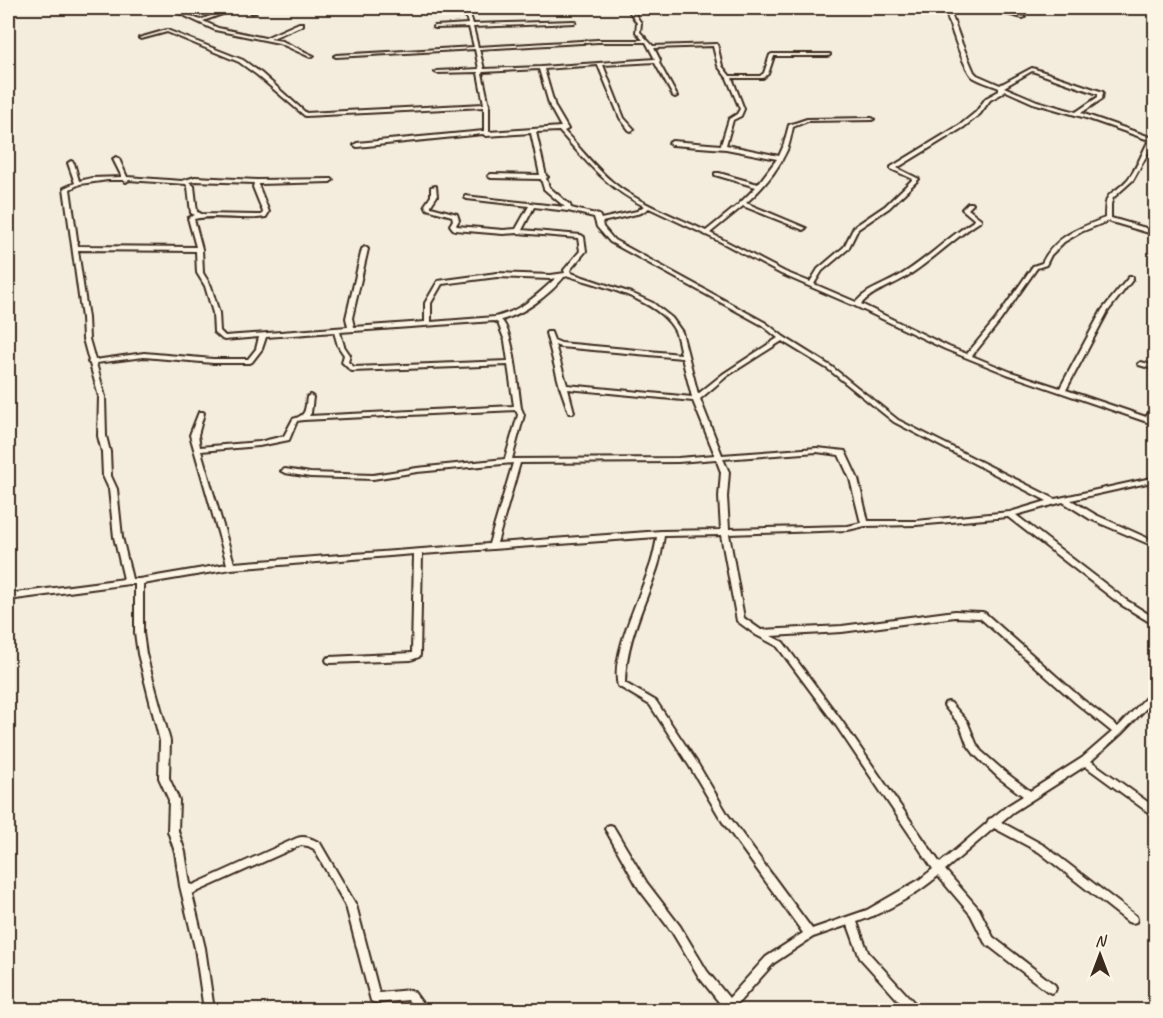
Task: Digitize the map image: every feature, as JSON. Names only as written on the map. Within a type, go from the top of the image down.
[{"type":"street","points":[[170,8],[217,28],[290,45],[312,56]]},
{"type":"street","points":[[216,8],[225,11]]},
{"type":"street","points":[[200,21],[234,8]]},
{"type":"street","points":[[248,8],[254,12]]},
{"type":"street","points":[[470,8],[468,15],[482,70],[480,73],[487,105],[485,132]]},
{"type":"street","points":[[629,8],[639,23],[638,32],[651,47],[675,96]]},
{"type":"street","points":[[947,8],[952,26],[965,54],[969,71],[975,76],[1035,102],[1154,141],[1131,178],[1110,197],[1108,219]]},
{"type":"street","points":[[984,8],[1023,17]]},
{"type":"street","points":[[435,27],[574,22]]},
{"type":"street","points":[[264,39],[301,24]]},
{"type":"street","points":[[141,38],[167,31],[246,63],[305,115],[487,105]]},
{"type":"street","points":[[336,56],[477,47],[647,41]]},
{"type":"street","points":[[651,47],[716,45],[716,58],[720,70],[729,77],[742,109],[739,115],[731,119],[723,147]]},
{"type":"street","points":[[729,77],[761,77],[766,74],[772,56],[828,55]]},
{"type":"street","points":[[437,72],[658,60]]},
{"type":"street","points":[[600,64],[622,118],[631,129]]},
{"type":"street","points":[[541,68],[545,90],[555,116],[565,129]]},
{"type":"street","points":[[811,285],[820,270],[846,248],[856,228],[887,207],[916,179],[893,168],[970,120],[988,99],[1003,89],[1002,86],[1019,75],[1032,69],[1101,93],[1100,98],[1077,114]]},
{"type":"street","points":[[706,233],[744,204],[781,158],[791,126],[807,120],[872,119]]},
{"type":"street","points":[[565,129],[560,129],[604,178],[623,194],[783,273],[857,305],[909,332],[1062,391],[1151,421],[1155,406]]},
{"type":"street","points":[[357,145],[485,132],[489,135],[565,129]]},
{"type":"street","points":[[533,131],[535,148],[546,188],[564,201],[568,209]]},
{"type":"street","points":[[672,143],[723,147],[781,158]]},
{"type":"street","points":[[116,159],[126,180]]},
{"type":"street","points":[[71,163],[77,182]]},
{"type":"street","points":[[717,174],[758,186]]},
{"type":"street","points":[[491,176],[544,177]]},
{"type":"street","points":[[209,1011],[207,986],[174,831],[174,800],[164,778],[165,741],[142,654],[134,581],[118,537],[113,489],[107,476],[106,452],[102,436],[102,398],[86,339],[67,188],[77,182],[126,180],[184,182],[195,179],[257,182],[330,180]]},
{"type":"street","points":[[184,182],[191,186],[194,213],[229,218],[264,216],[266,212],[256,188],[257,182]]},
{"type":"street","points":[[434,187],[434,196],[428,205],[429,208],[455,215],[456,220],[453,225],[455,228],[581,237],[583,251],[567,270],[569,274]]},
{"type":"street","points":[[467,197],[568,209],[597,216],[603,231],[612,241],[740,310],[830,368],[896,421],[1093,517],[1155,544]]},
{"type":"street","points":[[744,204],[803,228]]},
{"type":"street","points":[[857,305],[876,290],[906,275],[965,227],[978,220],[965,208],[970,204]]},
{"type":"street","points":[[518,231],[532,205]]},
{"type":"street","points":[[600,221],[639,212],[648,206]]},
{"type":"street","points":[[198,214],[190,220],[200,249],[200,273],[208,286],[216,313],[217,332],[225,338],[337,332],[351,328],[513,316],[561,277],[569,274],[651,304],[679,332],[696,399],[725,472],[723,497],[726,533],[740,619],[759,633],[780,644],[838,723],[939,870],[975,912],[989,940],[1051,988]]},
{"type":"street","points":[[968,356],[993,326],[1035,267],[1044,264],[1046,256],[1064,237],[1108,219],[1155,233]]},
{"type":"street","points":[[76,248],[200,249]]},
{"type":"street","points":[[351,328],[349,318],[365,249]]},
{"type":"street","points":[[428,324],[429,303],[440,282],[512,274],[561,277]]},
{"type":"street","points":[[1062,391],[1105,310],[1131,278]]},
{"type":"street","points":[[492,546],[521,415],[508,342],[501,322],[495,319]]},
{"type":"street","points":[[337,332],[339,342],[347,355],[345,362],[352,369],[510,363]]},
{"type":"street","points":[[549,333],[571,412]]},
{"type":"street","points":[[91,362],[144,355],[213,361],[250,361],[259,349],[262,335]]},
{"type":"street","points":[[563,387],[696,399],[725,375],[782,338]]},
{"type":"street","points":[[551,341],[566,345],[686,356]]},
{"type":"street","points":[[1141,364],[1155,369]]},
{"type":"street","points":[[303,418],[308,413],[310,397]]},
{"type":"street","points":[[197,449],[259,444],[287,438],[292,423],[303,418],[518,408]]},
{"type":"street","points":[[201,413],[194,435],[231,566]]},
{"type":"street","points":[[285,471],[310,475],[373,477],[417,470],[512,461],[678,460],[817,450],[842,453],[854,479],[865,524]]},
{"type":"street","points":[[8,597],[231,566],[661,534],[849,528],[865,524],[916,524],[1010,514],[1059,500],[1155,479]]},
{"type":"street","points":[[1010,514],[1124,602],[1155,623]]},
{"type":"street","points":[[661,534],[655,565],[635,619],[621,668],[621,684],[652,704],[693,764],[725,818],[810,934]]},
{"type":"street","points":[[330,660],[416,655],[418,553]]},
{"type":"street","points":[[759,633],[842,629],[955,614],[982,615],[1079,701],[1118,732]]},
{"type":"street","points":[[609,829],[643,886],[676,929],[727,1008],[770,960],[810,934],[870,913],[905,894],[939,870],[992,822],[1085,761],[1118,732],[1155,692]]},
{"type":"street","points":[[948,705],[964,723],[978,753],[1029,796]]},
{"type":"street","points":[[1085,761],[1155,814]]},
{"type":"street","points":[[992,822],[1042,849],[1132,919]]},
{"type":"street","points":[[185,886],[194,890],[300,842],[310,842],[318,846],[351,905],[375,998],[410,995],[422,1011]]},
{"type":"street","points":[[851,920],[864,955],[914,1011]]}]
